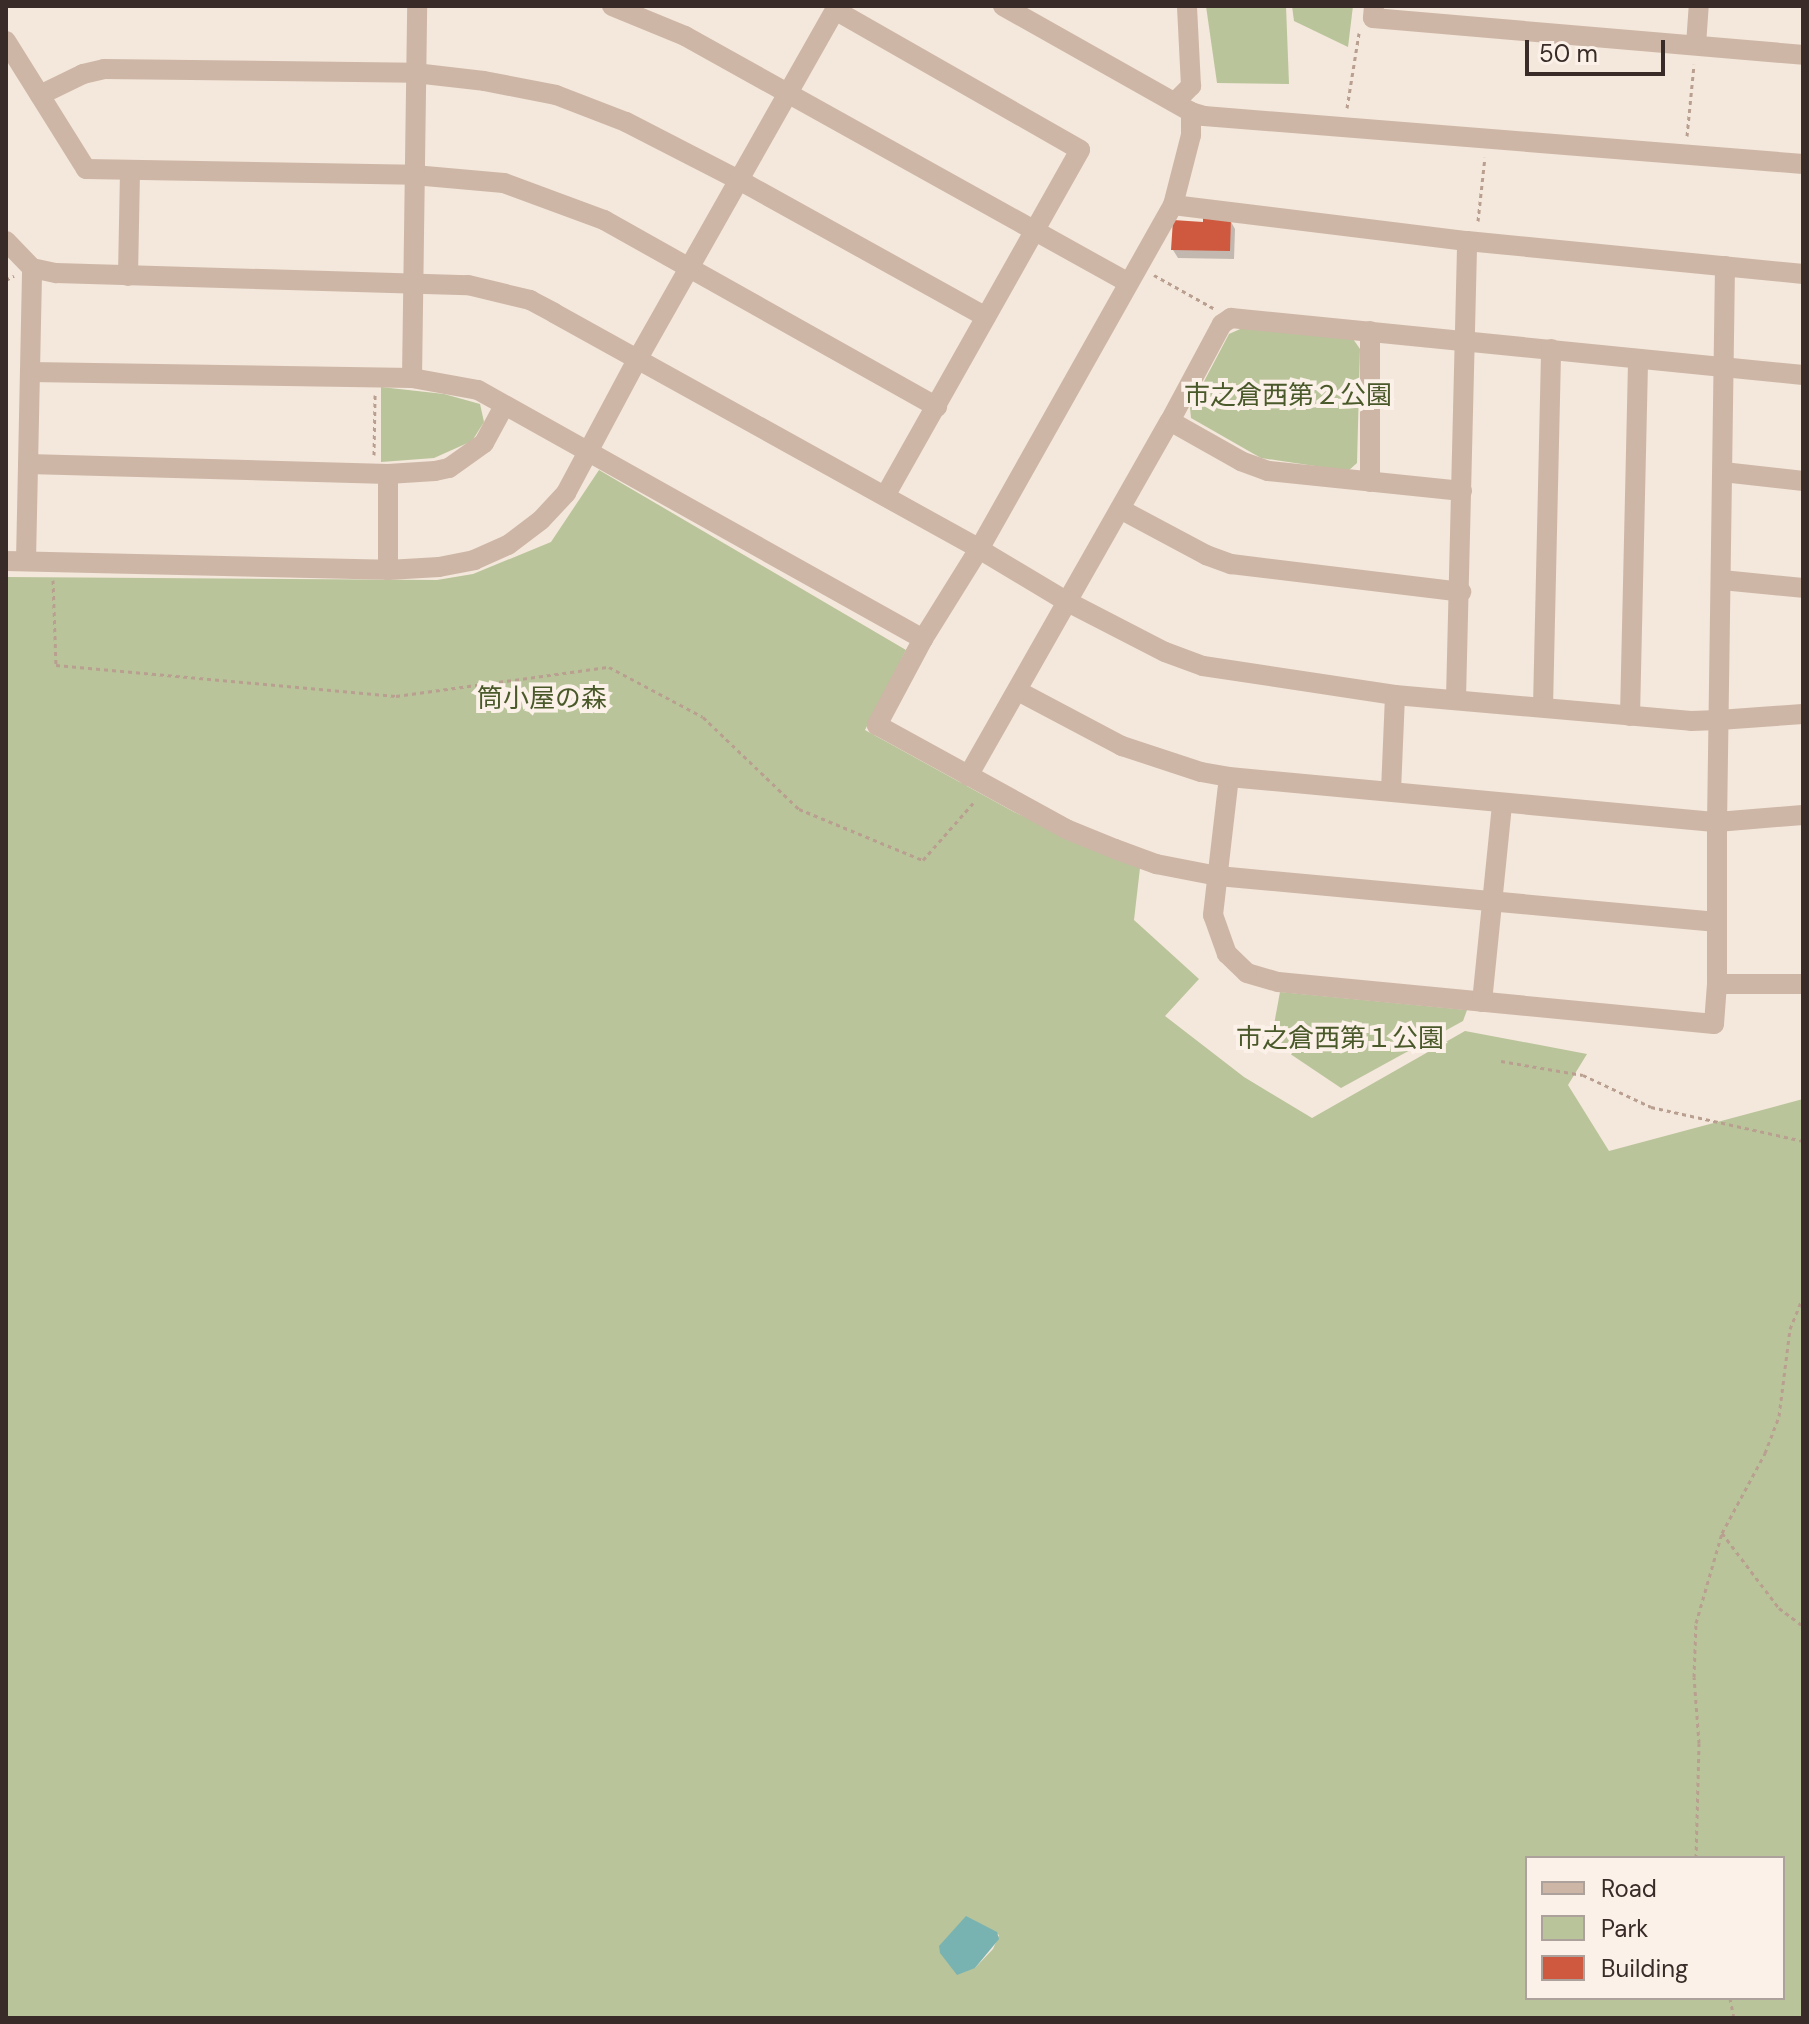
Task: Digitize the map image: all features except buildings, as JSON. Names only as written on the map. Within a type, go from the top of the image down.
[{"type":"street","points":[[412,378],[417,6]]},
{"type":"street","points":[[612,6],[685,36],[943,177],[1034,232],[1132,274]]},
{"type":"street","points":[[1003,6],[1204,116],[1803,164]]},
{"type":"street","points":[[1187,6],[1191,86],[1183,107],[1188,158],[1173,205],[979,549],[923,639],[877,725],[1066,829],[1156,864],[1218,876],[1717,922]]},
{"type":"street","points":[[1696,45],[1699,6]]},
{"type":"street","points":[[32,268],[28,464],[16,561],[388,570],[439,567],[474,560],[508,545],[541,520],[566,493],[637,360],[835,10],[1080,150],[885,496]]},
{"type":"street","points":[[1373,12],[1803,55]]},
{"type":"street","points":[[6,41],[86,169],[414,175],[504,183],[549,197],[604,220],[937,407]]},
{"type":"street","points":[[40,95],[83,74],[104,69],[415,73],[484,81],[556,95],[626,122],[739,180],[986,317]]},
{"type":"street","points":[[128,276],[130,171]]},
{"type":"street","points":[[1173,205],[1472,241],[1803,274]]},
{"type":"street","points":[[6,241],[32,268],[56,273],[414,281],[468,285],[530,300],[885,496],[1066,601],[1165,652],[1203,666],[1395,695],[1456,698],[1630,716],[1719,720],[1803,714]]},
{"type":"street","points":[[1456,698],[1472,241]]},
{"type":"street","points":[[1229,777],[1213,915],[1227,954],[1247,973],[1278,982],[1714,1024],[1717,984],[1725,266]]},
{"type":"street","points":[[968,776],[1222,324],[1231,318],[1803,375]]},
{"type":"street","points":[[1370,331],[1370,482]]},
{"type":"street","points":[[1543,707],[1551,349]]},
{"type":"street","points":[[1630,716],[1638,359]]},
{"type":"street","points":[[30,372],[412,378],[478,390],[923,639]]},
{"type":"street","points":[[28,464],[381,473],[435,471],[467,457],[484,443],[504,406]]},
{"type":"street","points":[[1170,421],[1241,461],[1268,471],[1462,491]]},
{"type":"street","points":[[1723,472],[1803,481]]},
{"type":"street","points":[[381,473],[388,570]]},
{"type":"street","points":[[1120,509],[1206,555],[1231,564],[1461,592]]},
{"type":"street","points":[[1722,580],[1803,588]]},
{"type":"street","points":[[1018,691],[1122,746],[1201,772],[1229,777],[1717,822],[1803,815]]},
{"type":"street","points":[[1391,791],[1395,695]]},
{"type":"street","points":[[1482,1002],[1502,804]]},
{"type":"street","points":[[1717,984],[1803,984]]},
{"type":"path","points":[[1344,126],[1360,22],[1373,12]]},
{"type":"path","points":[[1686,154],[1696,45]]},
{"type":"path","points":[[1472,241],[1487,138]]},
{"type":"path","points":[[1132,274],[1231,318]]},
{"type":"path","points":[[376,379],[381,473]]},
{"type":"path","points":[[52,561],[56,665],[396,696],[609,667],[703,717],[799,809],[923,860],[988,786]]},
{"type":"path","points":[[1501,1061],[1583,1075],[1651,1107],[1803,1141]]},
{"type":"path","points":[[1696,1856],[1699,1743],[1694,1677],[1696,1623],[1722,1533],[1765,1453],[1779,1416],[1790,1329],[1803,1296]]},
{"type":"path","points":[[1722,1533],[1779,1608],[1803,1626]]},
{"type":"green space","points":[[1206,6],[1286,6],[1289,84],[1217,83]]},
{"type":"green space","points":[[1292,6],[1353,6],[1348,47],[1294,21]]},
{"type":"green space","name":"市之倉西第２公園","points":[[1247,326],[1351,336],[1360,349],[1357,463],[1348,471],[1261,458],[1191,418],[1190,408],[1229,334]]},
{"type":"green space","points":[[381,387],[444,394],[480,404],[484,422],[472,441],[434,458],[381,462]]},
{"type":"green space","name":"筒小屋の森","points":[[599,470],[906,650],[865,730],[1014,812],[1140,868],[1134,920],[1199,979],[1165,1016],[1244,1077],[1312,1118],[1465,1031],[1587,1054],[1568,1085],[1609,1151],[1803,1099],[1803,2018],[6,2018],[6,577],[437,580],[473,574],[551,542]],"holes":[[[971,1919],[999,1935],[993,1949],[975,1968]]]},
{"type":"green space","name":"市之倉西第１公園","points":[[1280,992],[1467,1010],[1463,1021],[1341,1088],[1271,1041]]},
{"type":"water","points":[[966,1916],[997,1932],[999,1939],[975,1968],[957,1975],[940,1953],[939,1946]]}]
